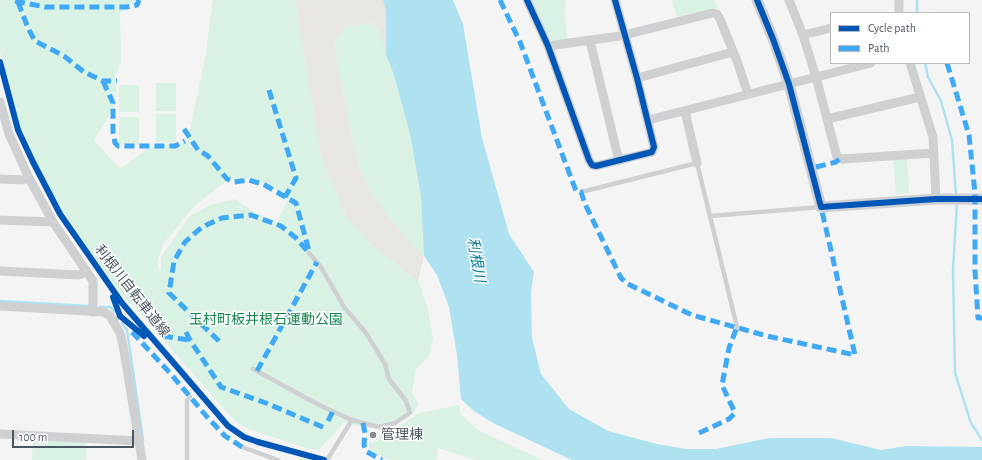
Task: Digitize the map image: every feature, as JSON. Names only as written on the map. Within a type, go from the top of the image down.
[{"type":"street","points":[[527,0],[548,46],[591,163],[596,166],[652,152],[654,147],[626,35],[615,0]]},
{"type":"street","points":[[757,0],[789,84],[821,207],[941,199],[977,199]]},
{"type":"street","points":[[789,0],[803,35],[816,77],[836,154],[839,159],[934,153]]},
{"type":"street","points":[[896,12],[899,0]]},
{"type":"street","points":[[548,46],[626,35],[713,13],[717,14],[720,19],[748,94]]},
{"type":"street","points":[[803,35],[830,28]]},
{"type":"street","points":[[590,41],[619,161]]},
{"type":"street","points":[[637,78],[733,52]]},
{"type":"street","points":[[648,120],[867,64]]},
{"type":"street","points":[[910,64],[932,131],[941,199]]},
{"type":"street","points":[[827,120],[920,97]]},
{"type":"street","points":[[0,102],[5,134],[53,222],[88,271],[93,282],[93,312]]},
{"type":"street","points":[[685,111],[697,163]]},
{"type":"street","points":[[0,179],[22,180],[29,178]]},
{"type":"street","points":[[0,220],[53,222]]},
{"type":"street","points":[[0,271],[79,275],[88,271]]},
{"type":"street","points":[[0,306],[107,313],[117,318],[123,345],[142,460]]},
{"type":"street","points":[[0,434],[139,441]]},
{"type":"lane","points":[[581,192],[697,163],[737,327]]},
{"type":"lane","points":[[710,216],[821,207]]},
{"type":"lane","points":[[253,369],[321,406],[352,420],[379,427],[395,423],[410,413],[406,401],[389,379],[385,364],[366,333],[344,307],[322,267],[310,253]]},
{"type":"lane","points":[[187,460],[187,400],[190,397]]},
{"type":"lane","points":[[328,460],[352,420]]},
{"type":"lane","points":[[242,447],[278,460]]},
{"type":"green space","name":"玉村町板井根石運動公園","points":[[0,0],[137,0],[120,13],[121,61],[115,76],[116,104],[94,140],[120,169],[150,147],[187,142],[205,59],[213,0],[295,0],[320,152],[346,216],[372,245],[418,281],[427,305],[433,338],[429,356],[416,369],[412,393],[419,405],[412,414],[379,429],[357,426],[344,422],[319,450],[306,448],[248,429],[238,423],[132,304],[129,304],[62,214],[21,130],[0,51]],"holes":[[[230,178],[235,181],[249,178],[265,183],[289,197],[277,222],[257,214],[235,199],[210,205],[190,216],[161,257],[161,269],[159,270],[157,263],[163,244],[192,208]]]},
{"type":"green space","points":[[532,0],[566,0],[564,14],[568,39],[553,41],[549,39]]},
{"type":"green space","points":[[672,0],[714,0],[718,8],[677,17]]},
{"type":"green space","points":[[372,23],[379,30],[394,75],[410,134],[421,196],[424,256],[405,238],[373,196],[358,165],[338,70],[335,39],[347,26]]},
{"type":"green space","points":[[156,83],[176,83],[176,111],[156,111]]},
{"type":"green space","points":[[119,85],[139,85],[139,112],[119,112]]},
{"type":"green space","points":[[156,114],[176,114],[176,142],[156,142]]},
{"type":"green space","points":[[119,117],[139,117],[139,145],[119,144]]},
{"type":"green space","points":[[907,158],[909,193],[896,194],[893,159]]},
{"type":"green space","points":[[459,405],[461,414],[476,429],[542,460],[475,460],[438,448],[436,460],[390,460],[369,450],[369,442],[378,441],[381,431],[401,425],[419,413]]},
{"type":"green space","points":[[33,439],[87,442],[86,460],[32,460]]},
{"type":"sand","points":[[295,0],[383,0],[386,11],[386,54],[379,30],[372,23],[347,26],[335,39],[338,70],[358,165],[373,196],[405,238],[424,256],[418,281],[372,245],[346,216],[320,152]]},
{"type":"water","name":"利根川","points":[[383,0],[453,0],[463,24],[482,138],[509,234],[534,272],[531,292],[532,338],[541,374],[569,409],[608,431],[657,444],[686,449],[716,449],[769,438],[831,438],[881,450],[906,446],[982,447],[982,460],[572,460],[493,423],[474,411],[461,399],[457,355],[449,307],[437,275],[424,256],[421,196],[410,134],[394,75],[386,54],[386,11]]},
{"type":"building","name":"管理棟","points":[[369,431],[378,432],[377,439],[368,438]]},
{"type":"waterway","points":[[917,0],[917,12]]},
{"type":"waterway","points":[[925,64],[928,77],[941,101],[952,140],[956,195]]},
{"type":"waterway","points":[[957,202],[953,270],[955,373],[971,423],[982,440]]},
{"type":"waterway","points":[[0,301],[88,306]]},
{"type":"waterway","points":[[100,307],[110,307],[115,312]]},
{"type":"waterway","points":[[122,323],[127,330],[143,440]]},
{"type":"marked path","points":[[15,1],[45,7],[127,7],[137,5],[139,0]]},
{"type":"marked path","points":[[500,0],[520,42],[576,191],[581,192],[585,204],[621,278],[628,284],[692,315],[767,336],[855,355],[821,207]]},
{"type":"marked path","points":[[18,2],[28,28],[35,41],[64,56],[84,72],[103,81],[117,81]]},
{"type":"marked path","points":[[947,64],[969,135],[975,193],[975,271],[978,318],[982,318]]},
{"type":"marked path","points":[[103,81],[113,103],[113,132],[115,143],[118,146],[175,146],[185,141]]},
{"type":"marked path","points":[[269,90],[296,178],[285,197]]},
{"type":"marked path","points":[[184,129],[198,150],[208,156],[227,179],[234,182],[248,180],[263,184],[296,203],[309,251]]},
{"type":"marked path","points":[[816,167],[836,162],[839,159]]},
{"type":"marked path","points":[[219,341],[169,293],[174,261],[185,242],[202,227],[222,218],[251,215],[281,226],[296,238],[309,253]]},
{"type":"marked path","points":[[257,371],[317,262]]},
{"type":"marked path","points":[[699,433],[729,419],[735,413],[722,385],[729,348],[737,327]]},
{"type":"marked path","points":[[132,332],[225,436],[242,447]]},
{"type":"marked path","points":[[186,332],[221,387],[266,403],[325,428]]},
{"type":"marked path","points":[[163,336],[190,340]]},
{"type":"marked path","points":[[328,421],[333,411]]},
{"type":"marked path","points":[[363,423],[365,433],[364,445],[367,452],[382,460]]},
{"type":"cycle path","points":[[527,0],[548,46],[589,160],[592,165],[596,166],[652,152],[654,147],[637,78],[615,0]]},
{"type":"cycle path","points":[[757,0],[789,84],[821,207],[936,199],[982,199]]},
{"type":"cycle path","name":"利根川自転車道線","points":[[0,62],[18,130],[33,162],[60,214],[122,303],[228,426],[244,437],[258,442],[324,460]]},
{"type":"cycle path","points":[[113,297],[120,316],[144,336]]},
{"type":"place","name":"管理棟","points":[[373,435]]}]
